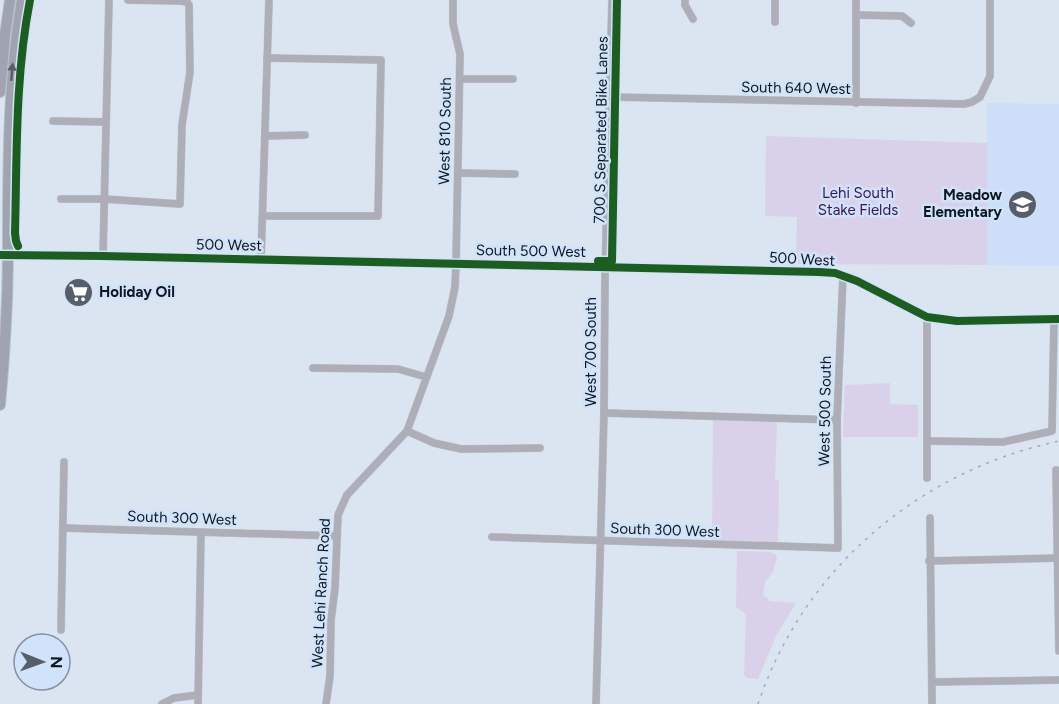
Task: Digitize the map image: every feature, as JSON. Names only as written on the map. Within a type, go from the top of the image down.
[{"type":"highway","points":[[0,92],[10,0]]},
{"type":"highway","points":[[0,405],[5,340],[4,255],[10,96],[22,0]]},
{"type":"street","points":[[103,256],[109,0]]},
{"type":"street","points":[[61,199],[180,204],[182,125],[190,72],[190,10],[187,2],[128,0]]},
{"type":"street","points":[[261,260],[269,0]]},
{"type":"street","name":"West 810 South","points":[[453,0],[453,24],[460,54],[456,263]]},
{"type":"street","name":"West 700 South","points":[[596,704],[612,0]]},
{"type":"street","points":[[685,0],[685,5],[693,19]]},
{"type":"street","points":[[775,0],[775,22]]},
{"type":"street","points":[[856,0],[856,103]]},
{"type":"street","name":"South 640 West","points":[[610,97],[856,103],[964,104],[972,102],[980,97],[990,76],[990,0]]},
{"type":"street","points":[[856,15],[902,16],[911,23]]},
{"type":"street","points":[[263,216],[378,216],[381,60],[267,58]]},
{"type":"street","points":[[460,79],[513,79]]},
{"type":"street","points":[[53,121],[106,122]]},
{"type":"street","points":[[265,136],[305,135]]},
{"type":"street","points":[[458,173],[515,174]]},
{"type":"street","name":"500 West","points":[[4,255],[456,263]]},
{"type":"street","name":"South 500 West","points":[[456,263],[606,266]]},
{"type":"street","name":"West Lehi Ranch Road","points":[[326,704],[330,676],[338,515],[347,495],[406,431],[449,316],[455,287],[456,263]]},
{"type":"street","name":"500 West","points":[[606,266],[819,272],[843,275],[927,317],[957,321],[1056,319]]},
{"type":"street","name":"West 500 South","points":[[838,548],[837,420],[843,275]]},
{"type":"street","points":[[927,317],[927,478]]},
{"type":"street","points":[[927,441],[1003,442],[1052,431],[1056,319]]},
{"type":"street","points":[[313,368],[398,369],[426,377]]},
{"type":"street","points":[[604,413],[837,420]]},
{"type":"street","points":[[406,431],[461,449],[540,448]]},
{"type":"street","points":[[61,630],[64,462]]},
{"type":"street","points":[[1056,470],[1059,651]]},
{"type":"street","points":[[930,518],[932,704]]},
{"type":"street","name":"South 300 West","points":[[63,528],[337,536]]},
{"type":"street","points":[[198,704],[201,533]]},
{"type":"street","name":"South 300 West","points":[[492,537],[838,548]]},
{"type":"street","points":[[930,561],[1058,558]]},
{"type":"street","points":[[932,682],[1059,680]]},
{"type":"street","points":[[162,704],[174,698],[198,696]]},
{"type":"shaded area","name":"Meadow Elementary","points":[[987,103],[1059,104],[1059,266],[987,265]]},
{"type":"green space","name":"Lehi South Stake Fields","points":[[766,136],[987,143],[987,265],[796,264],[797,217],[765,216]]},
{"type":"green space","points":[[890,383],[890,404],[918,405],[918,437],[843,437],[845,385]]},
{"type":"green space","points":[[713,419],[777,421],[775,480],[779,481],[778,544],[712,542]]},
{"type":"green space","points":[[737,551],[775,554],[777,558],[773,572],[765,582],[763,596],[769,601],[796,603],[776,636],[758,679],[747,678],[744,675],[746,614],[736,607]]},
{"type":"railway","points":[[758,704],[778,655],[805,609],[837,568],[874,532],[915,501],[960,475],[1008,455],[1059,441]]},
{"type":"cycle path","points":[[18,246],[15,233],[18,116],[22,58],[30,0]]},
{"type":"cycle path","name":"700 S Separated Bike Lanes","points":[[598,261],[612,261],[617,0]]},
{"type":"cycle path","points":[[0,255],[819,272],[835,273],[857,281],[927,317],[957,321],[1059,319]]},
{"type":"place","name":"Meadow Elementary","points":[[1023,204]]},
{"type":"place","name":"Holiday Oil","points":[[78,292]]}]
